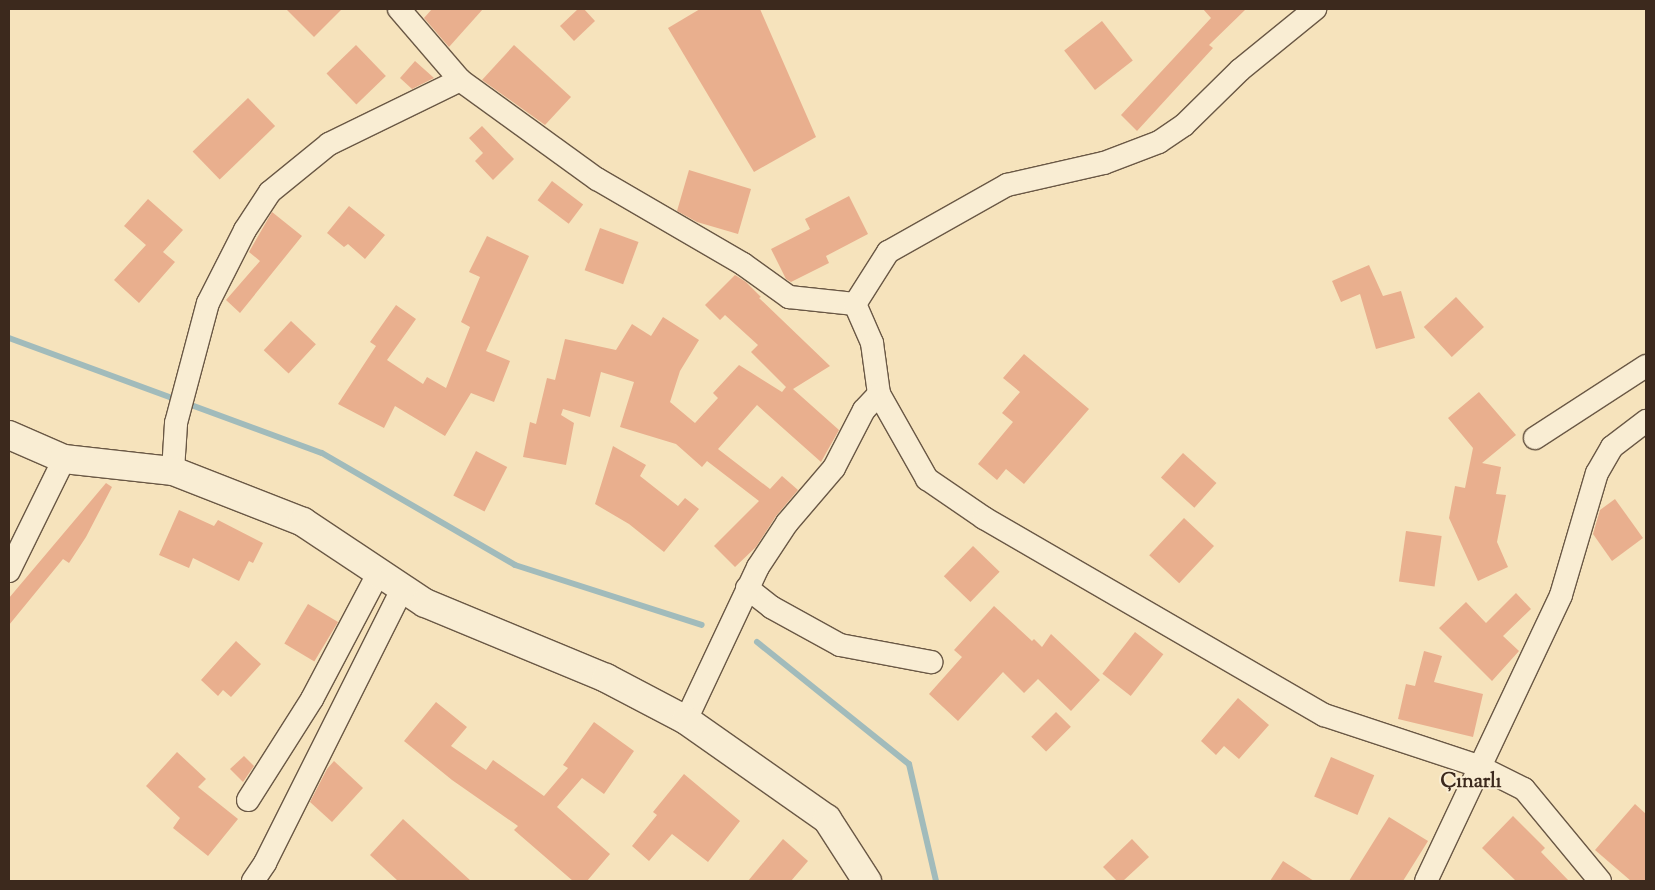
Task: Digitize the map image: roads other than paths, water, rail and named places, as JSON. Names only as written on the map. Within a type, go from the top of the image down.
[{"type":"street","points":[[399,9],[460,80],[597,180],[743,264],[789,297],[855,304]]},
{"type":"street","points":[[855,304],[888,252],[1007,186],[1104,163],[1159,142],[1184,125],[1240,70],[1315,9]]},
{"type":"street","points":[[173,471],[176,423],[208,303],[245,230],[270,192],[329,144],[460,80]]},
{"type":"street","points":[[855,304],[872,344],[879,394],[927,479],[984,518],[1324,715],[1478,766],[1524,789],[1600,881]]},
{"type":"street","points":[[1535,438],[1646,366]]},
{"type":"street","points":[[686,720],[758,567],[787,524],[834,468],[864,410],[879,394]]},
{"type":"street","points":[[1426,881],[1478,766],[1561,595],[1597,473],[1612,447],[1646,421]]},
{"type":"street","points":[[9,435],[64,459],[173,471],[303,522],[425,603],[476,626],[606,678],[686,720],[827,819],[867,881]]},
{"type":"street","points":[[9,571],[64,459]]},
{"type":"street","points":[[248,800],[312,700],[379,572]]},
{"type":"street","points":[[253,881],[264,864],[402,588]]},
{"type":"street","points":[[747,588],[771,607],[840,645],[931,662]]},
{"type":"waterway","points":[[9,338],[322,453],[515,565],[702,625]]},
{"type":"waterway","points":[[757,642],[909,764],[936,881]]},
{"type":"district","name":"Çınarlı","points":[[1471,782]]}]
